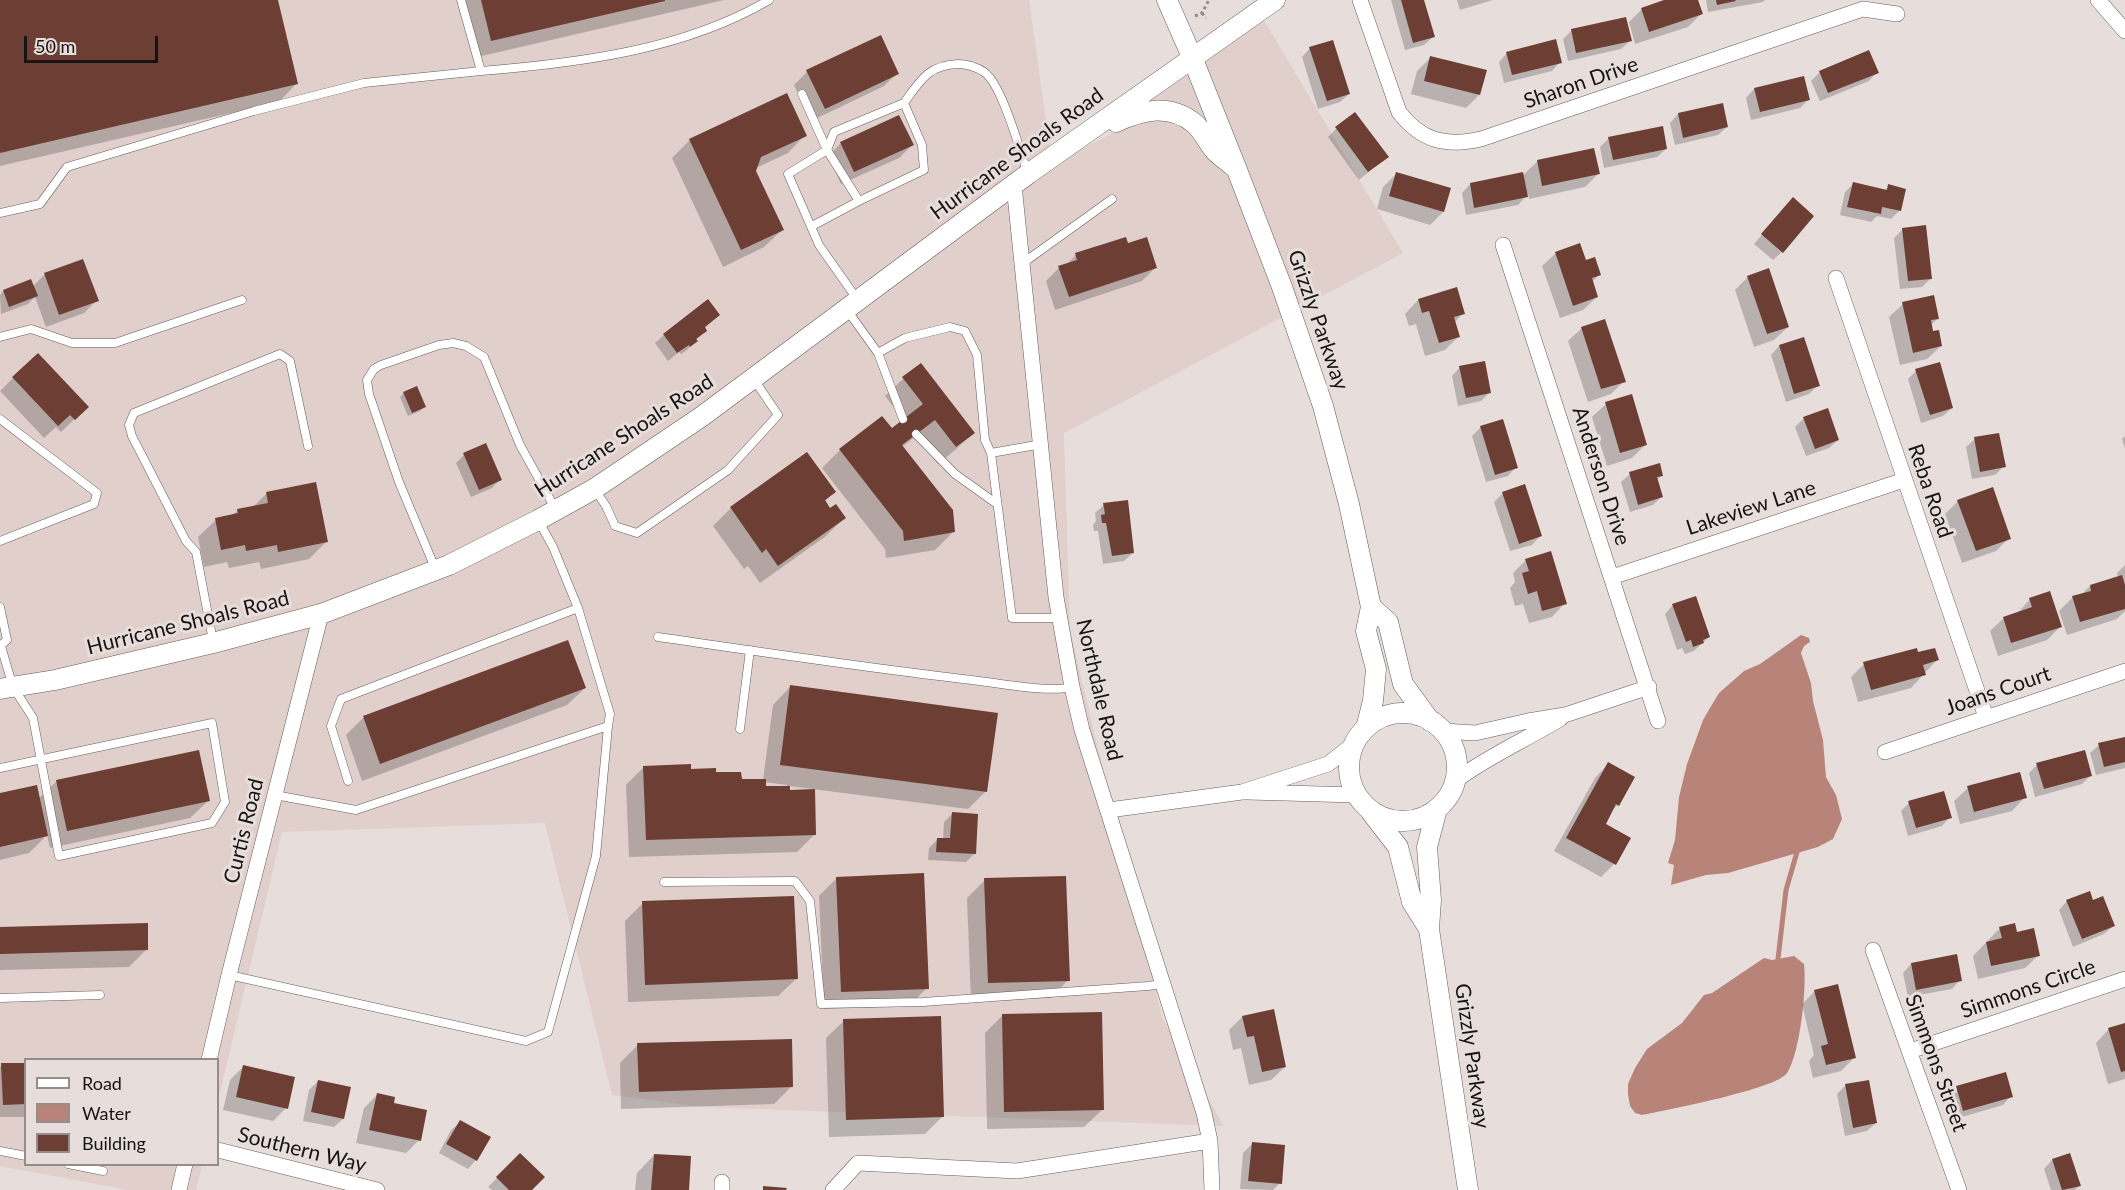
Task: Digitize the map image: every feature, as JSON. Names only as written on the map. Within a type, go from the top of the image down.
[{"type":"street","name":"Grizzly Parkway","points":[[1167,0],[1192,57],[1282,287],[1323,406],[1349,504],[1371,607],[1366,631],[1376,669],[1373,701],[1360,736]]},
{"type":"street","name":"Hurricane Shoals Road","points":[[7,688],[55,680],[213,643],[321,614],[436,570],[538,520],[594,489],[701,417],[1021,179],[1275,0]]},
{"type":"street","name":"Sharon Drive","points":[[1360,0],[1399,112],[1409,126],[1425,136],[1446,142],[1467,143],[1863,9],[1897,14]]},
{"type":"street","points":[[2098,0],[2125,31]]},
{"type":"street","points":[[1096,126],[1111,124],[1134,113],[1151,109],[1174,113],[1195,124],[1217,152],[1237,170]]},
{"type":"street","name":"Northdale Road","points":[[1021,179],[1023,263],[1056,597],[1072,687],[1082,729],[1204,1113],[1210,1141],[1212,1190]]},
{"type":"street","name":"Anderson Drive","points":[[1503,245],[1649,687],[1658,721]]},
{"type":"street","name":"Reba Road","points":[[1836,278],[1986,717]]},
{"type":"street","name":"Lakeview Lane","points":[[1612,577],[1904,480]]},
{"type":"street","name":"Grizzly Parkway","points":[[1371,607],[1388,622],[1403,684],[1437,726]]},
{"type":"street","name":"Curtis Road","points":[[209,1058],[228,975],[321,614]]},
{"type":"street","name":"Joans Court","points":[[1885,752],[2125,671]]},
{"type":"street","points":[[1109,810],[1242,792],[1328,764],[1380,719],[1396,714],[1414,714],[1437,726],[1475,733],[1565,715],[1649,687]]},
{"type":"street","points":[[1456,780],[1481,761],[1531,736],[1565,715]]},
{"type":"street","points":[[1360,736],[1349,760],[1350,779],[1363,802],[1385,818],[1403,821],[1421,818],[1437,809],[1449,796],[1456,780],[1457,762],[1453,746],[1437,726]]},
{"type":"street","points":[[1242,792],[1363,802]]},
{"type":"street","name":"Grizzly Parkway","points":[[1363,802],[1398,847],[1412,902],[1429,929]]},
{"type":"street","name":"Grizzly Parkway","points":[[1437,809],[1427,847],[1431,900],[1429,929],[1468,1190]]},
{"type":"street","name":"Simmons Street","points":[[1873,950],[1959,1190]]},
{"type":"street","name":"Simmons Circle","points":[[1910,1051],[2125,979]]},
{"type":"street","points":[[833,1190],[858,1163],[1017,1171],[1210,1141]]},
{"type":"street","name":"Southern Way","points":[[219,1150],[377,1190]]},
{"type":"street","points":[[179,1190],[185,1166]]},
{"type":"lane","points":[[461,0],[481,71]]},
{"type":"lane","points":[[0,213],[40,204],[67,167],[254,111],[364,83],[556,65],[660,44],[741,16],[769,0]]},
{"type":"lane","points":[[903,419],[878,353],[819,245],[788,174],[827,150],[834,132],[904,103],[917,84],[932,69],[965,64],[985,72],[998,90],[1021,179]]},
{"type":"lane","points":[[802,94],[827,150],[859,201]]},
{"type":"lane","points":[[812,226],[924,170],[922,145],[904,103]]},
{"type":"lane","points":[[1023,263],[1112,199]]},
{"type":"lane","points":[[0,337],[31,329],[72,343],[115,343],[242,300]]},
{"type":"lane","points":[[878,353],[904,338],[950,327],[965,331],[977,355],[985,440],[991,453],[1012,618],[1060,618]]},
{"type":"lane","points":[[436,570],[399,482],[369,394],[367,380],[374,369],[381,365],[439,345],[453,343],[466,346],[484,357],[520,445],[556,510]]},
{"type":"lane","points":[[213,643],[196,552],[186,541],[132,436],[129,425],[134,413],[280,354],[290,361],[308,446]]},
{"type":"lane","points":[[594,489],[606,506],[615,526],[637,533],[728,470],[778,416],[753,378]]},
{"type":"lane","points":[[0,419],[97,494],[94,504],[0,541]]},
{"type":"lane","points":[[916,434],[955,474],[997,504]]},
{"type":"lane","points":[[991,453],[1042,444]]},
{"type":"lane","points":[[228,975],[526,1041],[548,1032],[596,856],[610,714],[578,608],[538,520]]},
{"type":"lane","points":[[0,607],[7,640],[0,646],[7,688],[33,718],[42,759],[59,856],[212,823],[225,802],[212,723],[42,759],[0,768]]},
{"type":"lane","points":[[348,781],[331,726],[341,699],[578,608]]},
{"type":"lane","points":[[658,637],[1015,686],[1065,689],[1072,687]]},
{"type":"lane","points":[[740,729],[750,650]]},
{"type":"lane","points":[[275,795],[356,810],[608,726]]},
{"type":"lane","points":[[664,882],[795,881],[810,901],[821,1004],[923,1002],[1162,984]]},
{"type":"lane","points":[[0,998],[100,995]]},
{"type":"lane","points":[[0,1151],[24,1156]]},
{"type":"lane","points":[[77,1166],[103,1172]]},
{"type":"path","points":[[1196,16],[1202,13],[1209,0]]},
{"type":"path","points":[[1202,13],[1206,18]]},
{"type":"shaded area","points":[[0,0],[1029,0],[1052,163],[1108,136],[1254,4],[1403,253],[1064,433],[1070,630],[1162,1018],[1224,1126],[702,1107],[612,1095],[545,823],[282,832],[219,1097],[219,1058],[24,1058],[24,1166],[202,1166],[196,1190],[128,1190],[0,1166]]},
{"type":"water","points":[[1801,635],[1809,638],[1810,642],[1804,646],[1801,653],[1811,683],[1823,740],[1826,777],[1836,795],[1842,819],[1833,839],[1818,847],[1728,873],[1706,875],[1671,885],[1674,865],[1668,863],[1675,840],[1679,797],[1687,764],[1703,720],[1719,693],[1744,671],[1760,664]]},
{"type":"water","points":[[1794,956],[1804,964],[1805,975],[1802,1020],[1796,1051],[1787,1073],[1764,1086],[1743,1092],[1642,1115],[1635,1113],[1630,1106],[1628,1084],[1647,1049],[1682,1023],[1704,995],[1712,993],[1764,958],[1772,960]]},
{"type":"building","points":[[0,0],[278,0],[298,84],[0,153]]},
{"type":"building","points":[[481,0],[665,0],[665,1],[491,41]]},
{"type":"building","points":[[1401,0],[1424,0],[1435,37],[1413,43]]},
{"type":"building","points":[[1664,0],[1698,0],[1703,14],[1649,32],[1641,8]]},
{"type":"building","points":[[1716,0],[1735,0],[1736,1],[1717,5]]},
{"type":"building","points":[[1626,17],[1632,41],[1576,53],[1571,29]]},
{"type":"building","points":[[881,35],[899,74],[825,109],[806,70]]},
{"type":"building","points":[[1556,39],[1562,63],[1512,75],[1506,52]]},
{"type":"building","points":[[1333,40],[1350,94],[1327,101],[1309,47]]},
{"type":"building","points":[[1869,50],[1879,73],[1828,93],[1819,71]]},
{"type":"building","points":[[1430,56],[1487,70],[1480,95],[1424,81]]},
{"type":"building","points":[[1804,76],[1810,100],[1760,112],[1754,88]]},
{"type":"building","points":[[787,93],[807,136],[761,157],[756,171],[784,230],[741,250],[689,139]]},
{"type":"building","points":[[1723,103],[1728,127],[1683,138],[1678,113]]},
{"type":"building","points":[[1355,112],[1389,157],[1368,172],[1335,127]]},
{"type":"building","points":[[899,115],[914,145],[854,172],[840,142]]},
{"type":"building","points":[[1663,126],[1667,149],[1613,160],[1608,137]]},
{"type":"building","points":[[1594,148],[1600,174],[1542,186],[1537,160]]},
{"type":"building","points":[[1396,172],[1451,188],[1444,212],[1389,196]]},
{"type":"building","points":[[1523,172],[1528,197],[1474,208],[1470,183]]},
{"type":"building","points":[[1853,182],[1887,190],[1888,184],[1906,189],[1901,211],[1882,207],[1881,214],[1847,207]]},
{"type":"building","points":[[1793,197],[1814,216],[1783,253],[1761,234]]},
{"type":"building","points":[[1926,225],[1932,279],[1908,281],[1902,228]]},
{"type":"building","points":[[1126,237],[1128,243],[1147,237],[1157,268],[1069,297],[1058,266],[1077,260],[1075,253]]},
{"type":"building","points":[[1580,243],[1586,260],[1595,257],[1601,275],[1592,278],[1598,297],[1573,306],[1555,252]]},
{"type":"building","points":[[83,259],[99,301],[59,315],[44,273]]},
{"type":"building","points":[[1769,268],[1789,327],[1767,334],[1747,276]]},
{"type":"building","points":[[31,279],[38,296],[9,307],[3,290]]},
{"type":"building","points":[[1457,287],[1465,314],[1454,317],[1460,337],[1439,343],[1429,311],[1422,313],[1418,299]]},
{"type":"building","points":[[1934,295],[1939,319],[1931,320],[1933,331],[1939,330],[1942,346],[1913,353],[1902,302]]},
{"type":"building","points":[[708,299],[720,315],[705,327],[707,331],[696,339],[698,341],[677,353],[663,334]]},
{"type":"building","points":[[1605,319],[1626,382],[1601,389],[1581,327]]},
{"type":"building","points":[[1804,337],[1820,386],[1794,394],[1779,345]]},
{"type":"building","points":[[38,353],[89,407],[75,420],[70,415],[58,426],[12,377]]},
{"type":"building","points":[[1485,361],[1491,393],[1466,398],[1459,366]]},
{"type":"building","points":[[1940,362],[1953,408],[1930,415],[1915,369]]},
{"type":"building","points":[[921,363],[975,433],[956,447],[935,420],[902,445],[953,510],[955,532],[904,541],[903,531],[839,449],[882,416],[892,428],[923,404],[902,377]]},
{"type":"building","points":[[417,386],[426,407],[412,413],[403,392]]},
{"type":"building","points":[[1632,394],[1647,445],[1620,453],[1605,402]]},
{"type":"building","points":[[1828,408],[1839,440],[1815,449],[1803,417]]},
{"type":"building","points":[[1503,419],[1518,468],[1495,475],[1480,426]]},
{"type":"building","points":[[1999,433],[2006,467],[1980,472],[1974,437]]},
{"type":"building","points":[[486,443],[502,480],[479,490],[463,453]]},
{"type":"building","points":[[807,452],[836,492],[825,500],[830,508],[836,504],[846,518],[778,566],[766,549],[762,553],[730,507]]},
{"type":"building","points":[[1660,463],[1663,476],[1657,477],[1663,497],[1638,505],[1629,472]]},
{"type":"building","points":[[316,482],[328,542],[278,552],[277,545],[246,551],[245,545],[221,550],[215,518],[238,513],[237,509],[268,503],[266,492]]},
{"type":"building","points":[[1525,484],[1542,536],[1519,544],[1502,492]]},
{"type":"building","points":[[1993,487],[2011,539],[1976,551],[1957,500]]},
{"type":"building","points":[[1128,500],[1134,553],[1112,556],[1106,523],[1102,523],[1101,515],[1105,514],[1103,503]]},
{"type":"building","points":[[1551,551],[1567,604],[1542,611],[1537,591],[1528,594],[1522,573],[1529,571],[1525,559]]},
{"type":"building","points":[[2122,575],[2125,585],[2125,609],[2080,622],[2072,596],[2091,591],[2090,585]]},
{"type":"building","points":[[2050,591],[2062,627],[2011,643],[2003,617],[2032,607],[2029,598]]},
{"type":"building","points":[[1696,596],[1710,637],[1703,640],[1704,643],[1693,647],[1691,640],[1686,642],[1672,604]]},
{"type":"building","points":[[568,640],[586,688],[380,764],[363,716]]},
{"type":"building","points":[[1917,648],[1918,652],[1935,648],[1939,660],[1923,665],[1926,675],[1871,690],[1863,662]]},
{"type":"building","points":[[790,685],[998,713],[987,792],[780,765]]},
{"type":"building","points":[[2125,737],[2125,762],[2104,767],[2098,743]]},
{"type":"building","points":[[199,750],[210,801],[67,831],[56,780]]},
{"type":"building","points":[[2085,750],[2092,776],[2044,789],[2036,763]]},
{"type":"building","points":[[1608,762],[1635,777],[1619,806],[1616,804],[1606,824],[1631,838],[1616,865],[1566,838]]},
{"type":"building","points":[[691,764],[691,769],[716,768],[716,772],[741,772],[742,779],[766,779],[766,786],[790,786],[790,790],[815,789],[816,835],[646,840],[643,766]]},
{"type":"building","points":[[2020,772],[2027,798],[1974,812],[1967,786]]},
{"type":"building","points":[[37,785],[48,836],[0,847],[0,793]]},
{"type":"building","points":[[1944,791],[1952,818],[1916,828],[1908,801]]},
{"type":"building","points":[[952,812],[978,814],[976,854],[936,852],[937,838],[950,838]]},
{"type":"building","points":[[924,873],[929,989],[841,992],[836,877]]},
{"type":"building","points":[[1066,876],[1070,981],[988,983],[984,878]]},
{"type":"building","points":[[2090,891],[2093,900],[2103,896],[2115,926],[2082,939],[2066,900]]},
{"type":"building","points":[[794,896],[798,979],[645,985],[642,901]]},
{"type":"building","points":[[148,923],[148,950],[0,954],[0,927]]},
{"type":"building","points":[[2015,923],[2017,932],[2034,928],[2040,956],[1991,966],[1986,942],[2002,938],[1999,927]]},
{"type":"building","points":[[1957,954],[1962,981],[1916,990],[1911,963]]},
{"type":"building","points":[[1838,984],[1856,1058],[1826,1065],[1821,1046],[1828,1044],[1814,990]]},
{"type":"building","points":[[1274,1009],[1286,1067],[1262,1072],[1254,1036],[1247,1037],[1242,1016]]},
{"type":"building","points":[[1102,1012],[1104,1110],[1004,1112],[1002,1014]]},
{"type":"building","points":[[941,1016],[944,1117],[846,1120],[843,1019]]},
{"type":"building","points":[[2125,1023],[2125,1071],[2121,1072],[2108,1028]]},
{"type":"building","points":[[792,1039],[793,1087],[639,1092],[637,1043]]},
{"type":"building","points":[[1,1063],[24,1063],[24,1104],[3,1105]]},
{"type":"building","points":[[243,1065],[295,1077],[288,1109],[236,1097]]},
{"type":"building","points":[[2006,1072],[2013,1097],[1963,1111],[1956,1086]]},
{"type":"building","points":[[318,1080],[351,1087],[344,1119],[311,1112]]},
{"type":"building","points":[[1869,1080],[1877,1123],[1853,1128],[1845,1084]]},
{"type":"building","points":[[377,1093],[395,1097],[394,1103],[427,1110],[421,1141],[369,1130]]},
{"type":"building","points":[[460,1120],[491,1137],[477,1161],[446,1144]]},
{"type":"building","points":[[1252,1142],[1285,1145],[1282,1184],[1248,1181]]},
{"type":"building","points":[[520,1153],[545,1177],[532,1190],[509,1190],[496,1177]]},
{"type":"building","points":[[2070,1153],[2081,1186],[2062,1190],[2052,1159]]},
{"type":"building","points":[[654,1154],[691,1156],[689,1190],[651,1190]]},
{"type":"building","points":[[763,1186],[787,1188],[786,1190],[763,1190]]},
{"type":"waterway","points":[[1778,959],[1786,890],[1797,852]]}]
